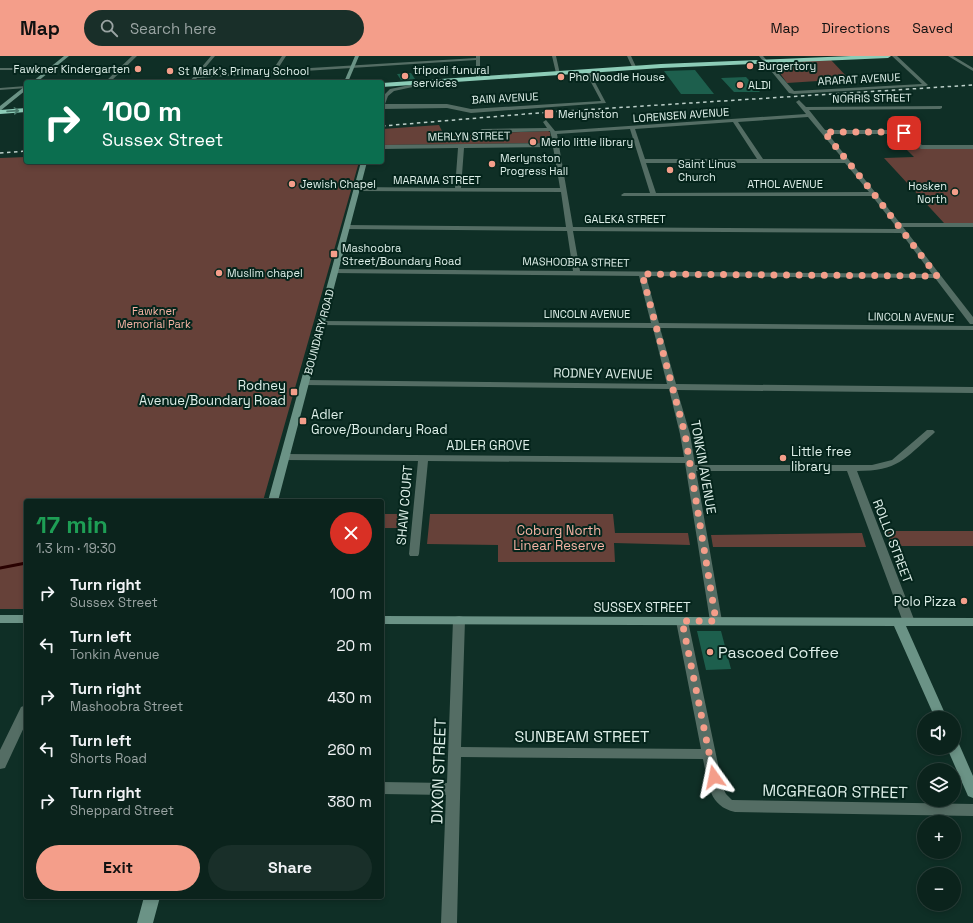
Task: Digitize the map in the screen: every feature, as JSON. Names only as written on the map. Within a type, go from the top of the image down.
[{"type":"highway","points":[[384,86],[635,68],[888,56]]},
{"type":"highway","points":[[384,86],[438,82]]},
{"type":"highway","points":[[0,112],[24,110]]},
{"type":"highway","points":[[0,118],[24,117]]},
{"type":"street","points":[[36,80],[67,56]]},
{"type":"street","points":[[109,80],[135,56]]},
{"type":"street","points":[[193,80],[213,56]]},
{"type":"street","points":[[274,71],[284,56]]},
{"type":"street","points":[[347,80],[357,56]]},
{"type":"street","points":[[554,56],[558,73]]},
{"type":"street","points":[[629,56],[635,68]]},
{"type":"street","points":[[761,56],[772,68]]},
{"type":"street","name":"ARARAT AVENUE","points":[[772,68],[791,92],[794,93],[925,86],[926,84],[894,56]]},
{"type":"street","points":[[950,56],[973,70]]},
{"type":"street","points":[[195,77],[478,58],[478,79]]},
{"type":"street","points":[[772,68],[781,63],[795,60]]},
{"type":"street","points":[[750,62],[764,63],[772,68]]},
{"type":"street","points":[[0,69],[50,69]]},
{"type":"street","name":"BAIN AVENUE","points":[[384,106],[445,106],[472,111],[604,102],[587,71]]},
{"type":"street","points":[[384,100],[386,95],[395,88],[420,84]]},
{"type":"street","points":[[0,89],[24,88]]},
{"type":"street","points":[[0,108],[24,90]]},
{"type":"street","points":[[384,90],[386,95]]},
{"type":"street","points":[[799,102],[901,228],[973,322]]},
{"type":"street","name":"NORRIS STREET","points":[[805,110],[940,107]]},
{"type":"street","name":"LORENSEN AVENUE","points":[[482,131],[553,131],[632,128],[810,115]]},
{"type":"street","points":[[735,121],[761,161]]},
{"type":"street","points":[[546,122],[553,131],[557,145],[577,273]]},
{"type":"street","points":[[632,128],[654,195]]},
{"type":"street","points":[[824,132],[899,132],[906,135],[920,146],[973,147]]},
{"type":"street","name":"MERLYN STREET","points":[[384,147],[557,145]]},
{"type":"street","points":[[458,190],[461,146]]},
{"type":"street","points":[[644,161],[847,161]]},
{"type":"street","name":"BOUNDARY ROAD","points":[[274,499],[306,383],[363,164]]},
{"type":"street","name":"MARAMA STREET","points":[[357,189],[564,190]]},
{"type":"street","name":"ATHOL AVENUE","points":[[624,195],[874,194]]},
{"type":"street","name":"GALEKA STREET","points":[[347,227],[901,228],[973,226]]},
{"type":"street","name":"MASHOOBRA STREET","points":[[335,271],[937,276]]},
{"type":"street","name":"TONKIN AVENUE","points":[[642,274],[673,387],[690,464],[716,621]]},
{"type":"street","name":"LINCOLN AVENUE","points":[[322,322],[973,328]]},
{"type":"street","name":"RODNEY AVENUE","points":[[306,383],[973,390]]},
{"type":"street","points":[[690,464],[850,469],[872,468],[889,465],[930,432]]},
{"type":"street","name":"ADLER GROVE","points":[[285,457],[423,458],[690,464]]},
{"type":"street","name":"SHAW COURT","points":[[414,554],[423,458]]},
{"type":"street","name":"ROLLO STREET","points":[[850,469],[904,622]]},
{"type":"street","points":[[0,619],[24,620]]},
{"type":"street","name":"SUSSEX STREET","points":[[384,620],[973,622]]},
{"type":"street","name":"DIXON STREET","points":[[449,923],[456,752],[459,620]]},
{"type":"street","points":[[682,621],[709,754]]},
{"type":"street","points":[[904,622],[937,711]]},
{"type":"street","points":[[0,764],[24,714]]},
{"type":"street","name":"SUNBEAM STREET","points":[[456,752],[709,754]]},
{"type":"street","name":"MCGREGOR STREET","points":[[709,754],[716,788],[722,800],[729,805],[746,808],[973,810]]},
{"type":"street","points":[[957,755],[973,792]]},
{"type":"street","points":[[384,788],[454,789]]},
{"type":"street","points":[[145,923],[151,899]]},
{"type":"green space","points":[[831,60],[849,79],[787,83],[777,69],[781,66],[794,62]]},
{"type":"green space","points":[[439,125],[445,137],[475,135],[477,138],[491,138],[490,133],[548,131],[550,132],[551,143],[384,145],[384,129]]},
{"type":"green space","points":[[903,146],[913,146],[916,148],[973,148],[973,224],[944,223],[884,158],[914,157]]},
{"type":"green space","name":"Fawkner Memorial Park","points":[[24,157],[24,164],[358,164],[264,499],[24,499],[24,609],[0,609],[0,158]]},
{"type":"green space","points":[[384,514],[406,514],[404,528],[384,528]]},
{"type":"green space","name":"Coburg North Linear Reserve","points":[[430,514],[613,514],[615,533],[688,533],[690,545],[614,543],[615,562],[498,562],[498,545],[427,544]]},
{"type":"green space","points":[[886,531],[973,531],[973,546],[892,546]]},
{"type":"green space","points":[[862,533],[866,547],[713,547],[711,535]]},
{"type":"building","points":[[695,70],[714,94],[681,94],[664,71]]},
{"type":"building","points":[[411,73],[415,79],[401,80],[397,74]]},
{"type":"building","name":"ALDI","points":[[746,77],[760,92],[734,92],[721,78]]},
{"type":"building","name":"Pascoed Coffee","points":[[697,631],[721,631],[731,669],[706,670]]},
{"type":"waterway","points":[[0,568],[24,563]]},
{"type":"railway","points":[[384,126],[550,112],[973,85]]},
{"type":"railway","points":[[0,153],[24,151]]},
{"type":"place","name":"Burgertory","points":[[750,66]]},
{"type":"place","name":"Fawkner Kindergarten","points":[[138,69]]},
{"type":"place","name":"St Mark's Primary School","points":[[170,71]]},
{"type":"place","name":"tripodi funural services","points":[[405,76]]},
{"type":"place","name":"Pho Noodle House","points":[[561,77]]},
{"type":"place","name":"ALDI","points":[[740,85]]},
{"type":"place","name":"Merlynston","points":[[549,114]]},
{"type":"place","name":"Merlo little library","points":[[533,142]]},
{"type":"place","name":"Merlynston Progress Hall","points":[[492,164]]},
{"type":"place","name":"Saint Linus Church","points":[[670,170]]},
{"type":"place","name":"Jewish Chapel","points":[[292,184]]},
{"type":"place","name":"Hosken North","points":[[955,192]]},
{"type":"place","name":"Mashoobra Street/Boundary Road","points":[[334,254]]},
{"type":"place","name":"Muslim chapel","points":[[219,273]]},
{"type":"place","name":"Rodney Avenue/Boundary Road","points":[[294,392]]},
{"type":"place","name":"Adler Grove/Boundary Road","points":[[303,421]]},
{"type":"place","name":"Little free library","points":[[783,458]]},
{"type":"place","name":"Polo Pizza","points":[[964,601]]},
{"type":"place","name":"Pascoed Coffee","points":[[710,652]]},
{"type":"route","points":[[714,777],[682,621],[716,621],[685,434],[642,274],[937,276],[824,132],[904,133]]}]
